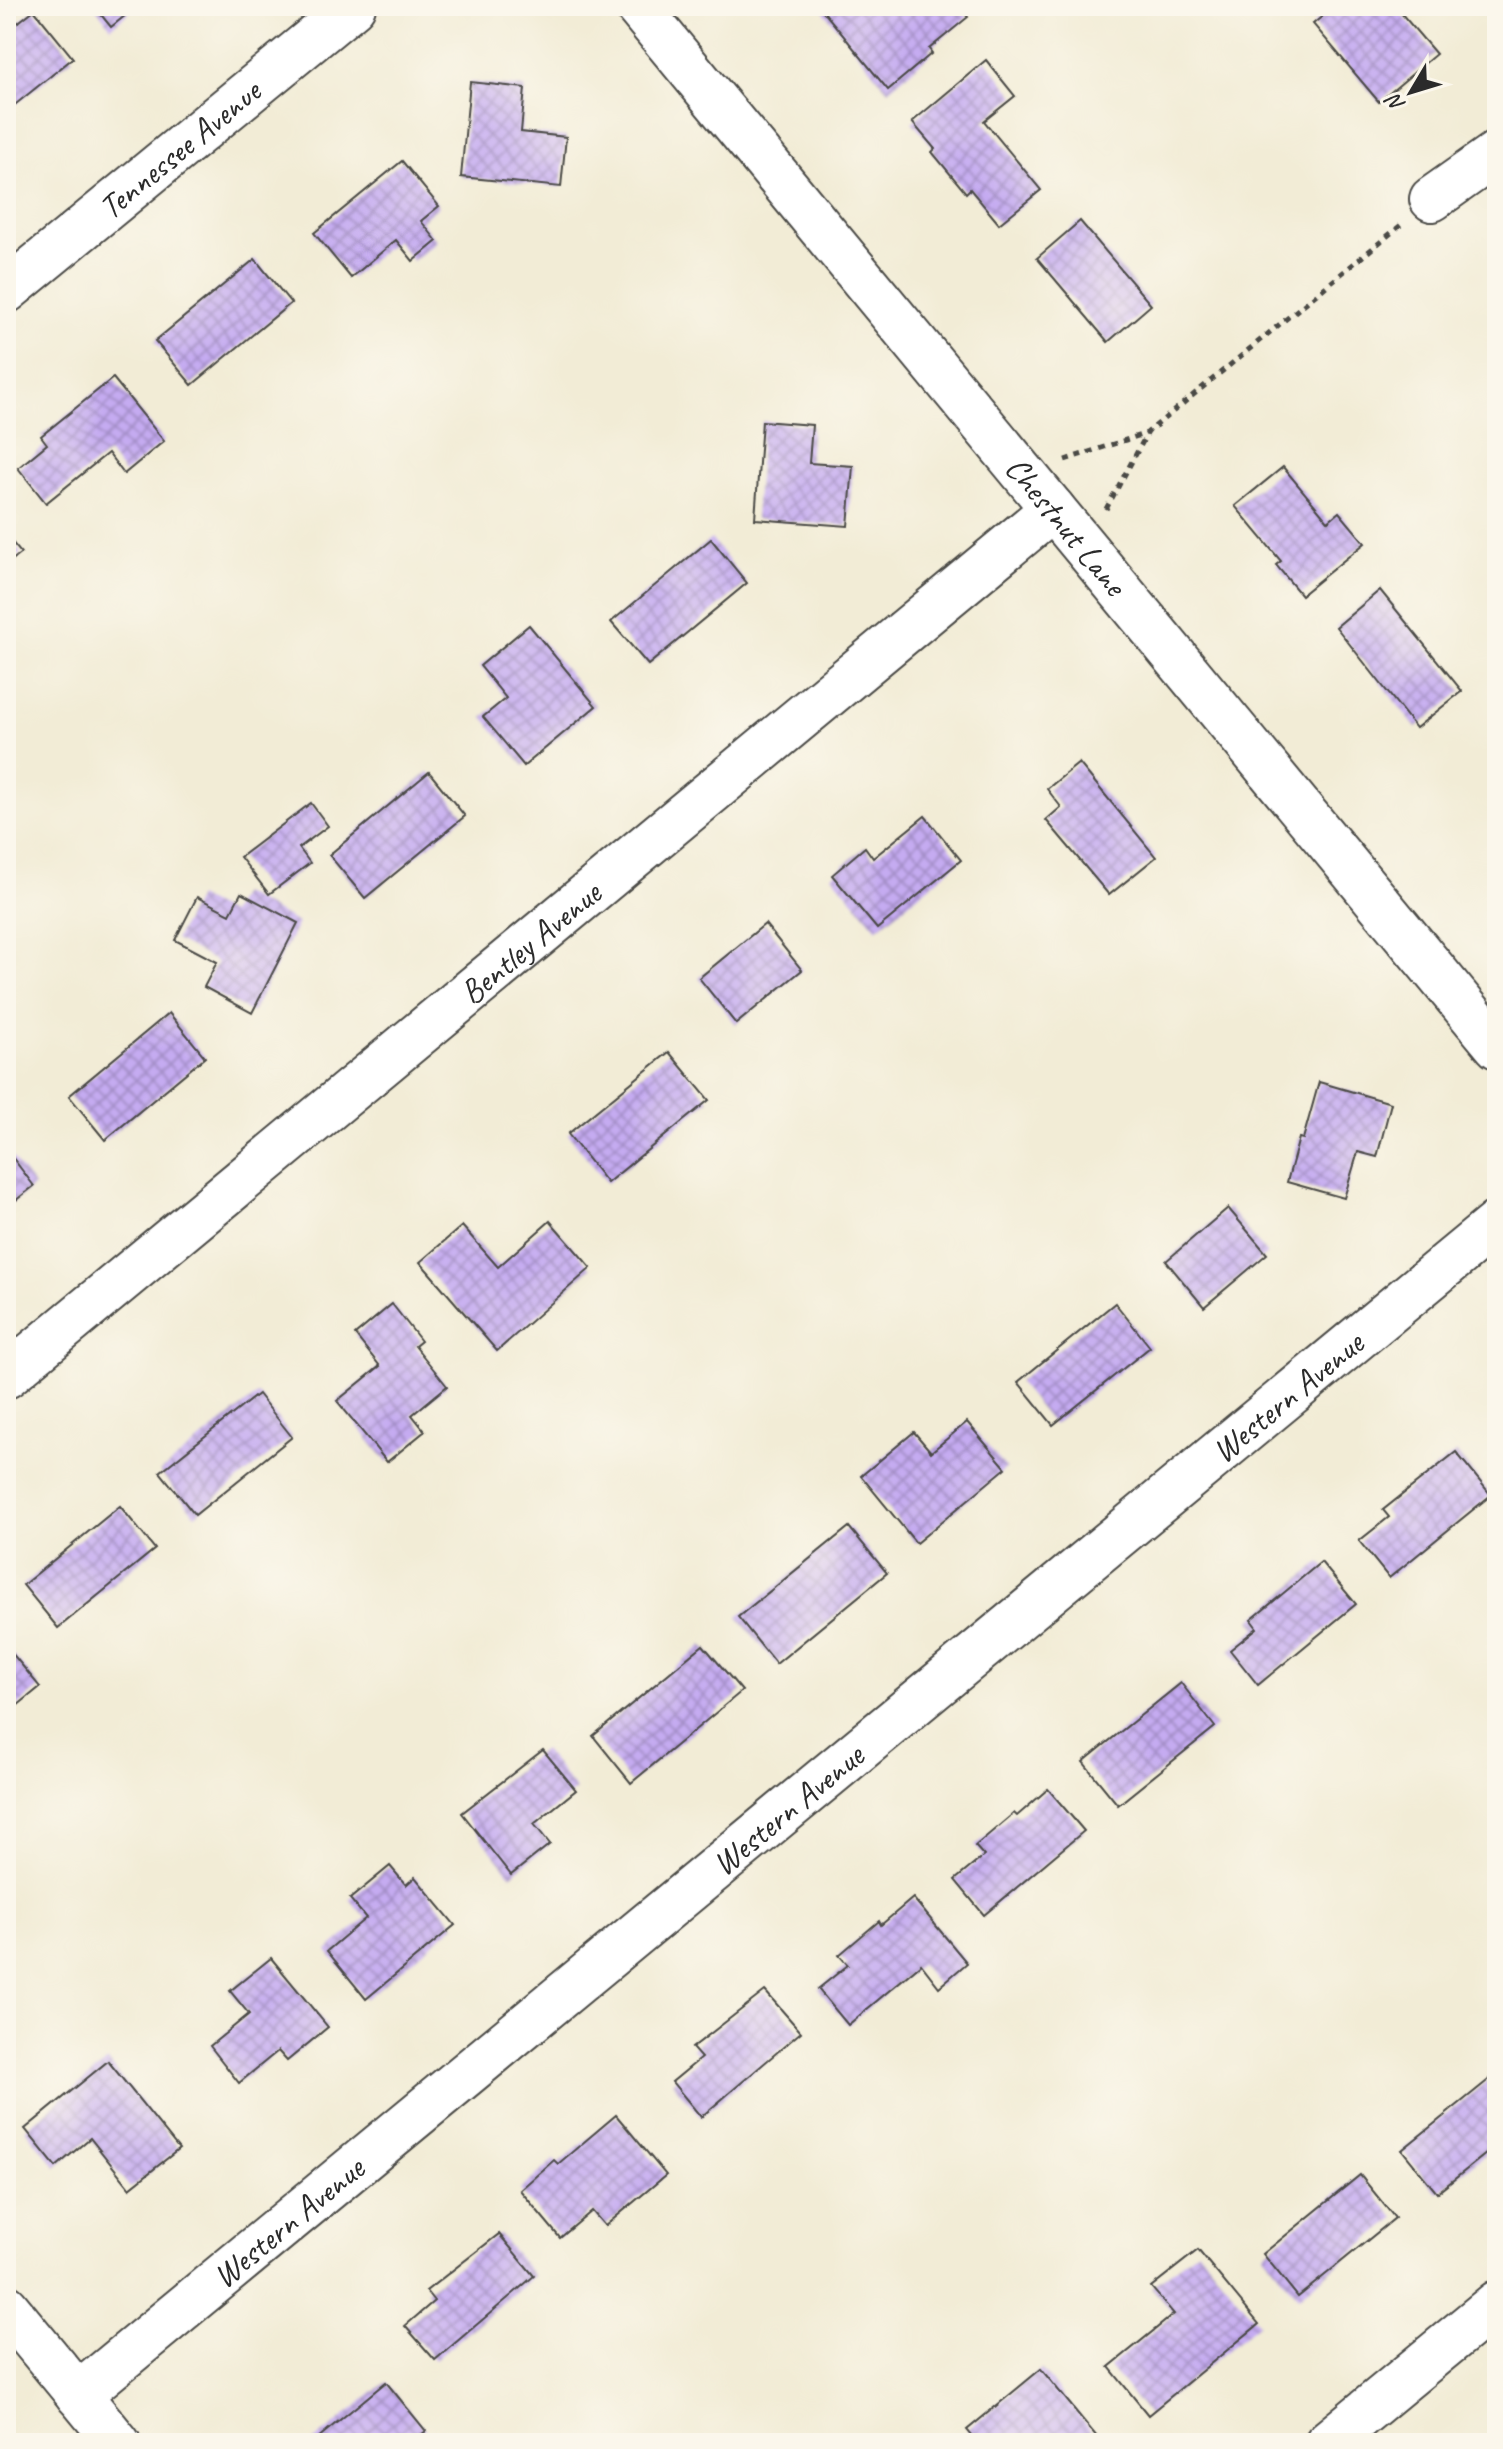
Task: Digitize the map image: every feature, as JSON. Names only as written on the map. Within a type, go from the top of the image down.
[{"type":"street","name":"Tennessee Avenue","points":[[6,291],[353,6]]},
{"type":"street","name":"Chestnut Lane","points":[[637,6],[1497,1046]]},
{"type":"street","points":[[1432,199],[1497,153]]},
{"type":"street","name":"Bentley Avenue","points":[[6,1376],[1053,509]]},
{"type":"street","name":"Western Avenue","points":[[78,2395],[1497,1223]]},
{"type":"street","points":[[1327,2443],[1497,2303]]},
{"type":"street","points":[[6,2307],[118,2443]]},
{"type":"path","points":[[1024,474],[1148,432],[1432,199]]},
{"type":"path","points":[[1084,548],[1148,432]]},
{"type":"building","points":[[94,6],[137,6],[111,27]]},
{"type":"building","points":[[819,6],[958,6],[968,17],[929,49],[932,53],[888,90]]},
{"type":"building","points":[[1335,6],[1395,6],[1436,54],[1379,102],[1313,24]]},
{"type":"building","points":[[34,10],[73,58],[6,112],[6,32]]},
{"type":"building","points":[[986,60],[1015,96],[984,121],[1041,190],[999,224],[970,189],[966,193],[912,122]]},
{"type":"building","points":[[470,82],[525,88],[521,132],[566,137],[561,187],[461,177]]},
{"type":"building","points":[[402,161],[439,206],[421,221],[437,241],[413,261],[396,240],[351,278],[314,233]]},
{"type":"building","points":[[1080,221],[1151,305],[1108,342],[1037,258]]},
{"type":"building","points":[[255,259],[291,303],[192,385],[155,341]]},
{"type":"building","points":[[113,378],[164,441],[124,474],[108,453],[46,503],[18,468],[47,444],[41,436]]},
{"type":"building","points":[[762,421],[812,425],[809,463],[853,466],[848,526],[755,519]]},
{"type":"building","points":[[1283,467],[1328,521],[1339,512],[1365,543],[1301,595],[1276,565],[1281,561],[1235,506]]},
{"type":"building","points":[[6,535],[21,553],[6,565]]},
{"type":"building","points":[[711,539],[747,583],[648,665],[611,622]]},
{"type":"building","points":[[1380,590],[1462,691],[1416,728],[1336,627]]},
{"type":"building","points":[[529,625],[596,706],[524,766],[483,717],[506,698],[480,666]]},
{"type":"building","points":[[1079,763],[1156,857],[1109,895],[1046,820],[1061,807],[1047,789]]},
{"type":"building","points":[[429,772],[465,816],[365,898],[329,855]]},
{"type":"building","points":[[311,803],[328,826],[299,848],[310,863],[269,894],[240,857]]},
{"type":"building","points":[[925,816],[961,860],[877,929],[832,875],[865,847],[873,858]]},
{"type":"building","points":[[241,893],[298,923],[252,1013],[204,987],[217,962],[175,940],[197,897],[230,914]]},
{"type":"building","points":[[765,924],[802,970],[736,1024],[699,978]]},
{"type":"building","points":[[169,1013],[205,1057],[105,1140],[69,1096]]},
{"type":"building","points":[[669,1052],[709,1100],[607,1183],[568,1134]]},
{"type":"building","points":[[1319,1082],[1391,1103],[1377,1157],[1358,1152],[1344,1198],[1287,1182]]},
{"type":"building","points":[[6,1149],[34,1186],[6,1208]]},
{"type":"building","points":[[1228,1208],[1267,1254],[1204,1307],[1166,1261]]},
{"type":"building","points":[[550,1221],[591,1268],[497,1351],[420,1262],[462,1226],[498,1267]]},
{"type":"building","points":[[1115,1303],[1150,1347],[1053,1425],[1018,1382]]},
{"type":"building","points":[[392,1304],[421,1341],[415,1346],[447,1386],[412,1415],[425,1431],[387,1462],[337,1401],[380,1366],[355,1335]]},
{"type":"building","points":[[258,1394],[292,1437],[195,1515],[160,1472]]},
{"type":"building","points":[[967,1422],[1006,1468],[916,1543],[861,1476],[914,1432],[931,1452]]},
{"type":"building","points":[[1456,1452],[1491,1495],[1389,1578],[1359,1541],[1389,1517],[1383,1510]]},
{"type":"building","points":[[120,1506],[155,1549],[58,1628],[23,1585]]},
{"type":"building","points":[[849,1527],[887,1573],[776,1664],[738,1617]]},
{"type":"building","points":[[1321,1562],[1356,1604],[1258,1685],[1230,1650],[1257,1628],[1251,1620]]},
{"type":"building","points":[[703,1645],[742,1691],[631,1783],[593,1736]]},
{"type":"building","points":[[6,1646],[40,1687],[6,1715]]},
{"type":"building","points":[[1181,1683],[1215,1727],[1118,1805],[1083,1762]]},
{"type":"building","points":[[543,1750],[576,1790],[534,1824],[550,1844],[511,1875],[462,1813]]},
{"type":"building","points":[[1048,1789],[1084,1831],[984,1915],[955,1880],[984,1856],[975,1846]]},
{"type":"building","points":[[390,1866],[406,1885],[415,1877],[455,1925],[366,1999],[327,1951],[366,1918],[350,1899]]},
{"type":"building","points":[[913,1898],[967,1963],[939,1987],[921,1964],[848,2025],[818,1989],[848,1965],[839,1955],[879,1921],[881,1925]]},
{"type":"building","points":[[271,1958],[328,2027],[287,2061],[278,2051],[239,2083],[210,2046],[249,2014],[230,1991]]},
{"type":"building","points":[[765,1991],[801,2032],[701,2117],[672,2082],[701,2058],[692,2048]]},
{"type":"building","points":[[108,2061],[179,2149],[130,2188],[90,2138],[56,2167],[25,2129]]},
{"type":"building","points":[[1497,2073],[1497,2145],[1437,2193],[1402,2150]]},
{"type":"building","points":[[616,2115],[666,2175],[605,2226],[592,2211],[560,2238],[520,2190],[554,2160],[558,2164]]},
{"type":"building","points":[[1360,2175],[1395,2218],[1298,2297],[1263,2254]]},
{"type":"building","points":[[499,2234],[534,2276],[435,2360],[405,2326],[434,2301],[426,2291]]},
{"type":"building","points":[[1198,2250],[1259,2324],[1148,2415],[1109,2367],[1174,2314],[1151,2287]]},
{"type":"building","points":[[1041,2369],[1102,2443],[978,2443],[967,2430]]},
{"type":"building","points":[[386,2382],[426,2431],[411,2443],[312,2443]]}]
